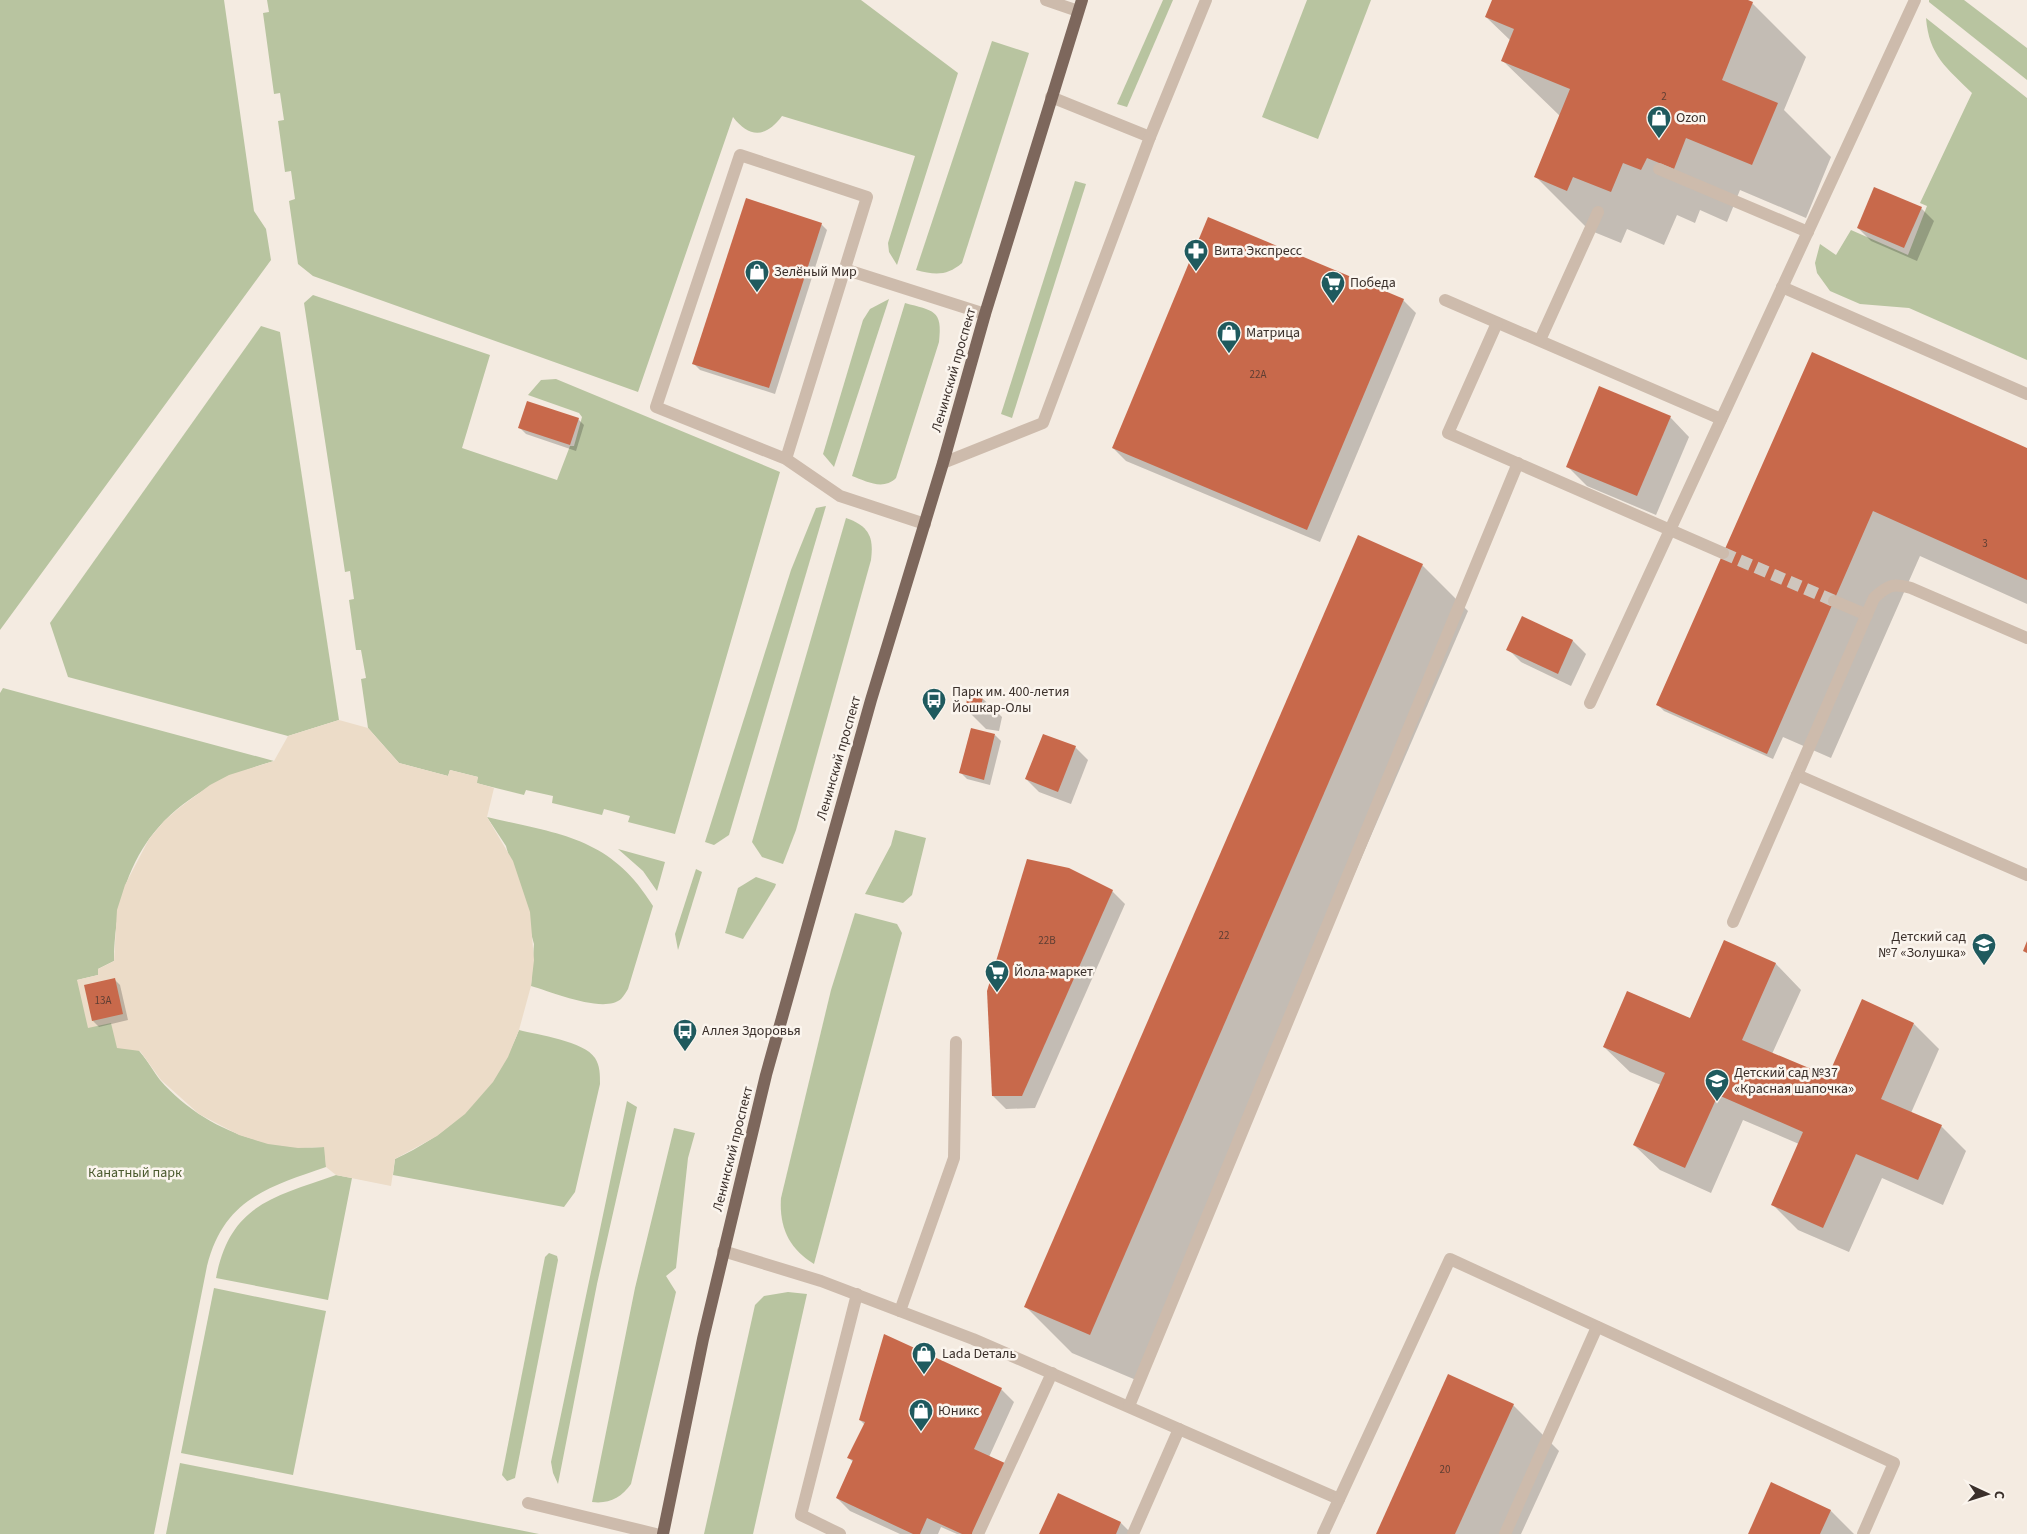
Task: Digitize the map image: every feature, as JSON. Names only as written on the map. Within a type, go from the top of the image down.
[{"type":"main road","name":"Ленинский проспект","points":[[663,1534],[723,1252],[768,1066],[869,710],[943,463],[985,314],[1080,5]]},
{"type":"lane","points":[[1046,0],[1080,5]]},
{"type":"lane","points":[[943,463],[1043,423],[1150,137],[1206,0]]},
{"type":"lane","points":[[1590,703],[1913,1]]},
{"type":"lane","points":[[1051,96],[1150,137]]},
{"type":"lane","points":[[786,458],[867,197],[740,154],[656,407],[786,458],[840,496],[925,524]]},
{"type":"lane","points":[[1659,169],[1808,232]]},
{"type":"lane","points":[[1540,340],[1598,212]]},
{"type":"lane","points":[[844,268],[985,314]]},
{"type":"lane","points":[[1782,287],[2027,394]]},
{"type":"lane","points":[[1445,300],[1722,419]]},
{"type":"lane","points":[[1498,322],[1448,433],[1724,552]]},
{"type":"lane","points":[[1129,1406],[1518,463]]},
{"type":"lane","points":[[1734,922],[1874,598],[1886,587],[1899,585],[1912,588],[2027,638]]},
{"type":"lane","points":[[1834,602],[1867,615]]},
{"type":"lane","points":[[1797,775],[2027,875]]},
{"type":"lane","points":[[900,1311],[954,1158],[956,1042]]},
{"type":"lane","points":[[723,1252],[858,1294],[973,1339],[1339,1499]]},
{"type":"lane","points":[[1323,1534],[1450,1259],[1894,1463],[1863,1534]]},
{"type":"lane","points":[[840,1534],[801,1515],[858,1294]]},
{"type":"lane","points":[[1505,1534],[1597,1328]]},
{"type":"lane","points":[[978,1534],[1052,1373]]},
{"type":"lane","points":[[1133,1534],[1179,1429]]},
{"type":"lane","points":[[528,1503],[656,1534]]},
{"type":"green space","points":[[0,0],[224,0],[254,211],[266,229],[271,260],[0,630]]},
{"type":"green space","points":[[267,0],[861,0],[958,73],[897,265],[889,252],[888,243],[915,156],[782,116],[770,128],[758,133],[745,129],[733,117],[638,392],[313,276],[298,264],[289,201],[295,199],[291,171],[285,172],[278,121],[284,120],[280,93],[274,94],[263,13],[269,12]]},
{"type":"green space","points":[[1163,0],[1173,0],[1127,107],[1117,104]]},
{"type":"green space","points":[[1307,0],[1371,0],[1318,139],[1262,117]]},
{"type":"green space","points":[[1929,0],[1964,0],[2027,48],[2027,80],[1929,2]]},
{"type":"green space","points":[[1926,18],[2027,98],[2027,360],[1909,308],[1860,304],[1830,291],[1817,273],[1815,263],[1820,244],[1836,255],[1851,230],[1908,255],[1927,206],[1920,203],[1972,93],[1947,68],[1935,52]]},
{"type":"green space","points":[[992,41],[1029,53],[962,263],[951,270],[940,273],[916,270]]},
{"type":"green space","points":[[1075,181],[1086,184],[1012,418],[1001,414]]},
{"type":"green space","points":[[313,295],[490,355],[462,448],[557,480],[570,446],[574,446],[582,417],[579,413],[528,395],[541,380],[556,379],[780,472],[675,834],[628,822],[630,816],[604,809],[602,815],[552,803],[553,796],[526,790],[524,795],[476,783],[478,777],[450,770],[448,776],[399,763],[368,728],[361,679],[366,678],[361,650],[356,650],[349,600],[354,599],[350,571],[345,572],[304,303]]},
{"type":"green space","points":[[889,299],[834,467],[823,454],[863,320],[870,309]]},
{"type":"green space","points":[[905,303],[934,313],[939,323],[939,342],[896,478],[886,484],[874,484],[852,476]]},
{"type":"green space","points":[[261,326],[280,332],[339,720],[288,736],[68,677],[50,623]]},
{"type":"green space","points":[[826,506],[729,835],[714,845],[705,842],[791,570],[816,508]]},
{"type":"green space","points":[[846,518],[860,525],[868,533],[872,545],[871,560],[796,830],[783,864],[762,857],[752,842]]},
{"type":"green space","name":"Канатный парк","points":[[3,688],[274,761],[237,774],[205,789],[178,808],[156,831],[138,857],[125,887],[117,922],[114,961],[98,969],[98,975],[77,980],[108,1020],[137,1048],[160,1080],[176,1097],[194,1111],[235,1133],[256,1140],[279,1145],[325,1147],[326,1167],[285,1181],[251,1199],[225,1225],[215,1243],[207,1266],[154,1534],[0,1534],[0,693]]},
{"type":"green space","points":[[487,817],[561,834],[582,842],[620,865],[637,883],[653,906],[628,989],[621,999],[613,1003],[591,1003],[564,997],[531,986],[534,944],[506,846]]},
{"type":"green space","points":[[895,830],[926,838],[912,895],[903,903],[865,894],[891,845]]},
{"type":"green space","points":[[618,849],[665,862],[657,891],[643,871]]},
{"type":"green space","points":[[696,869],[702,872],[678,950],[675,934]]},
{"type":"green space","points":[[756,877],[776,884],[775,887],[743,939],[725,933],[738,888]]},
{"type":"green space","points":[[855,913],[897,924],[902,933],[814,1264],[798,1251],[787,1236],[782,1218],[781,1198],[831,990]]},
{"type":"green space","points":[[519,1030],[581,1047],[595,1058],[599,1067],[600,1084],[575,1192],[564,1207],[393,1175],[395,1159],[436,1136],[470,1107],[485,1090],[498,1071]]},
{"type":"green space","points":[[627,1101],[637,1107],[597,1284],[558,1484],[551,1462]]},
{"type":"green space","points":[[674,1128],[695,1133],[688,1158],[676,1268],[666,1276],[676,1292],[631,1484],[614,1499],[604,1502],[592,1502],[635,1288]]},
{"type":"green space","points":[[336,1175],[352,1178],[328,1300],[216,1278],[223,1253],[232,1234],[244,1219],[258,1207],[274,1198]]},
{"type":"green space","points":[[549,1253],[557,1256],[558,1260],[515,1478],[507,1481],[502,1475],[545,1257]]},
{"type":"green space","points":[[214,1288],[326,1311],[293,1475],[181,1453]]},
{"type":"green space","points":[[788,1292],[807,1294],[753,1534],[704,1534],[755,1305],[764,1296]]},
{"type":"green space","points":[[180,1463],[539,1534],[166,1534]]},
{"type":"shaded area","points":[[339,720],[368,728],[399,763],[448,776],[450,770],[478,777],[477,783],[494,788],[487,817],[513,861],[530,912],[534,960],[531,986],[519,1030],[508,1057],[493,1082],[465,1114],[437,1136],[395,1159],[391,1186],[336,1175],[326,1167],[324,1147],[298,1148],[268,1144],[239,1135],[199,1114],[161,1080],[140,1051],[117,1048],[111,1023],[88,1028],[77,980],[98,975],[98,969],[114,961],[117,910],[125,885],[149,839],[164,821],[210,785],[229,775],[274,761],[288,736]]},
{"type":"building","points":[[1492,0],[1748,0],[1753,2],[1722,80],[1778,103],[1752,165],[1686,138],[1674,169],[1647,158],[1641,170],[1623,163],[1611,192],[1573,177],[1567,191],[1534,177],[1570,89],[1501,61],[1514,29],[1485,17]]},
{"type":"building","points":[[1874,187],[1922,207],[1904,248],[1857,228]]},
{"type":"building","name":"Зелёный Мир","points":[[746,198],[822,223],[769,388],[692,364]]},
{"type":"building","points":[[1208,217],[1404,299],[1307,530],[1112,448]]},
{"type":"building","points":[[1812,352],[2027,448],[2027,580],[1873,511],[1767,754],[1656,705]]},
{"type":"building","points":[[1599,386],[1671,416],[1637,496],[1566,467]]},
{"type":"building","points":[[527,401],[579,418],[570,445],[518,428]]},
{"type":"building","points":[[1358,535],[1423,564],[1090,1335],[1024,1307]]},
{"type":"building","points":[[1522,616],[1573,640],[1558,674],[1506,650]]},
{"type":"building","points":[[968,694],[983,696],[980,713],[965,710]]},
{"type":"building","points":[[971,728],[995,734],[984,780],[959,773]]},
{"type":"building","points":[[1043,734],[1076,746],[1058,792],[1025,779]]},
{"type":"building","points":[[1027,859],[1069,868],[1113,890],[1022,1096],[992,1096],[987,991]]},
{"type":"building","points":[[1724,940],[1776,963],[1742,1040],[1828,1076],[1862,999],[1914,1023],[1881,1099],[1942,1125],[1918,1180],[1856,1154],[1823,1228],[1771,1205],[1803,1132],[1718,1095],[1685,1168],[1633,1145],[1665,1073],[1603,1047],[1627,991],[1690,1018]]},
{"type":"building","points":[[2027,941],[2027,953],[2023,951]]},
{"type":"building","points":[[115,978],[123,1014],[92,1021],[84,985]]},
{"type":"building","name":"Юникс","points":[[884,1334],[1002,1388],[974,1449],[1007,1464],[975,1534],[962,1534],[927,1518],[920,1534],[913,1534],[836,1498],[853,1460],[847,1458],[865,1422],[859,1420]]},
{"type":"building","points":[[1448,1374],[1514,1404],[1455,1534],[1376,1534]]},
{"type":"building","points":[[1771,1482],[1831,1510],[1820,1534],[1748,1534]]},
{"type":"building","points":[[1058,1493],[1121,1522],[1116,1534],[1039,1534]]},
{"type":"tunnel","points":[[1723,553],[1834,601]]},
{"type":"place","name":"Ozon","points":[[1659,139]]},
{"type":"place","name":"Вита Экспресс","points":[[1196,272]]},
{"type":"place","name":"Зелёный Мир","points":[[757,293]]},
{"type":"place","name":"Победа","points":[[1333,304]]},
{"type":"place","name":"Матрица","points":[[1229,354]]},
{"type":"place","name":"Парк им. 400-летия Йошкар-Олы","points":[[934,721]]},
{"type":"place","name":"Детский сад №7 «Золушка»","points":[[1984,966]]},
{"type":"place","name":"Йола-маркет","points":[[997,993]]},
{"type":"place","name":"Аллея Здоровья","points":[[685,1052]]},
{"type":"place","name":"Детский сад №37 «Красная шапочка»","points":[[1717,1102]]},
{"type":"place","name":"Lada Dеталь","points":[[924,1375]]},
{"type":"place","name":"Юникс","points":[[921,1432]]}]
